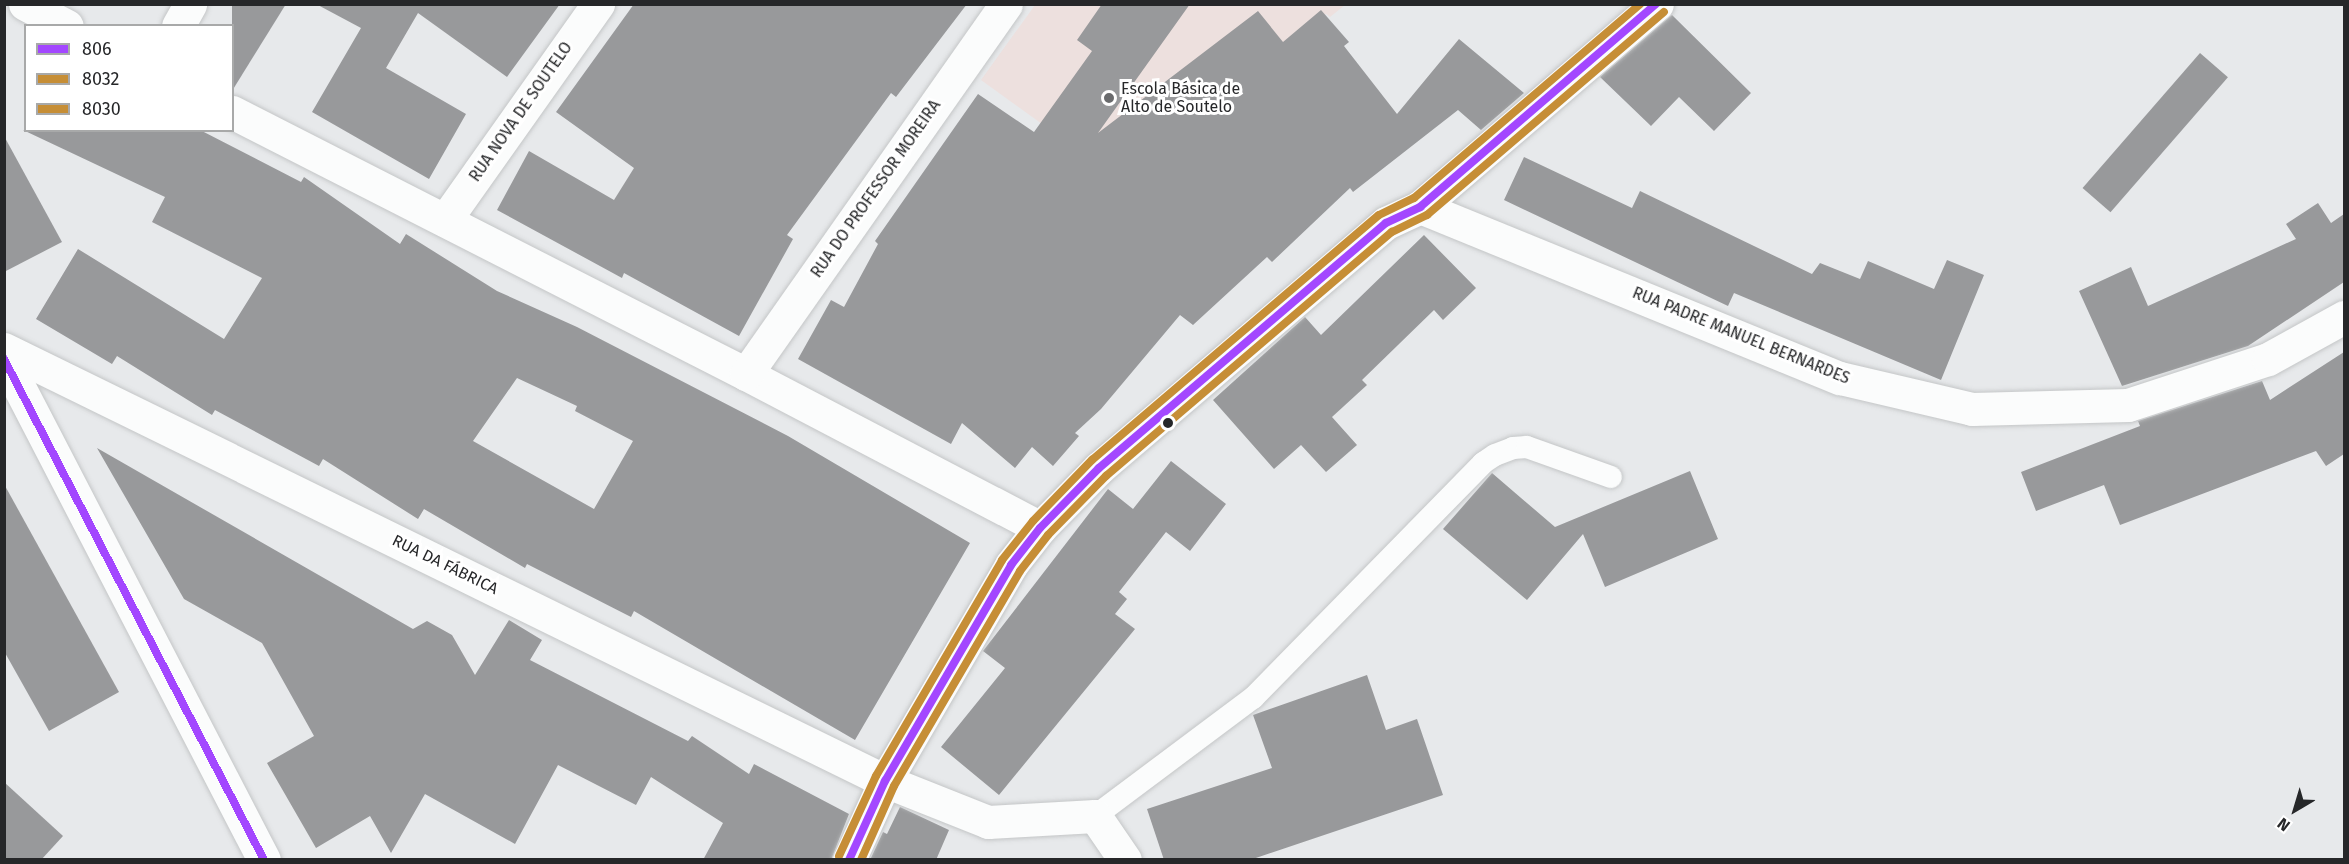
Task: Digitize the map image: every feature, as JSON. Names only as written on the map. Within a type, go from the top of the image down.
[{"type":"street","points":[[25,4],[63,24]]},
{"type":"street","points":[[179,24],[190,4]]},
{"type":"street","name":"RUA NOVA DE SOUTELO","points":[[445,220],[597,4]]},
{"type":"street","name":"RUA DO PROFESSOR MOREIRA","points":[[746,374],[1006,4]]},
{"type":"street","points":[[849,860],[885,781],[1011,565],[1040,528],[1099,468],[1386,223],[1420,207],[1657,4]]},
{"type":"street","points":[[234,113],[746,374],[1040,528]]},
{"type":"street","name":"RUA PADRE MANUEL BERNARDES","points":[[1420,207],[1840,378],[1972,409],[2128,405],[2268,359],[2344,317]]},
{"type":"street","name":"RUA DA FÁBRICA","points":[[4,349],[885,781],[987,822],[1095,816]]},
{"type":"street","points":[[4,358],[264,860]]},
{"type":"street","points":[[1095,816],[1125,860]]},
{"type":"lane","points":[[1095,816],[1253,699],[1495,454],[1513,448],[1527,447],[1611,477]]},
{"type":"shaded area","name":"Escola Básica de Alto de Soutelo","points":[[1035,5],[1345,5],[1330,17],[1326,14],[1110,173],[981,80]]},
{"type":"building","points":[[232,4],[286,4],[234,88],[234,24],[232,24]]},
{"type":"building","points":[[316,4],[560,4],[507,77],[418,13],[386,68],[466,114],[429,179],[312,112],[361,28]]},
{"type":"building","points":[[634,4],[967,4],[896,97],[891,93],[787,235],[793,239],[739,336],[624,273],[622,278],[497,210],[529,151],[614,200],[634,168],[556,112]]},
{"type":"building","points":[[1102,4],[1190,4],[1098,133],[1258,11],[1283,42],[1321,10],[1349,42],[1344,46],[1397,114],[1459,39],[1524,93],[1481,130],[1458,110],[1353,192],[1350,188],[1272,262],[1267,257],[1193,325],[1180,315],[1101,409],[1075,433],[1079,436],[1053,466],[1032,447],[1015,468],[962,423],[951,444],[798,359],[831,300],[844,307],[878,244],[875,241],[978,94],[1034,132],[1092,51],[1077,40]]},
{"type":"building","points":[[1672,15],[1751,93],[1714,131],[1679,97],[1651,126],[1600,77]]},
{"type":"building","points":[[2200,53],[2228,77],[2110,212],[2083,188]]},
{"type":"building","points":[[27,132],[204,132],[301,182],[304,177],[400,244],[406,234],[497,291],[577,327],[788,436],[970,543],[855,740],[634,611],[631,617],[527,564],[525,568],[424,509],[418,519],[323,459],[319,466],[215,410],[212,415],[117,356],[112,364],[36,319],[78,249],[224,339],[262,278],[152,222],[165,197]],"holes":[[[517,378],[577,406],[575,411],[633,441],[594,509],[473,441]]]},
{"type":"building","points":[[4,136],[62,242],[4,272]]},
{"type":"building","points":[[1524,157],[1632,208],[1640,191],[1812,274],[1820,263],[1860,279],[1868,261],[1934,289],[1947,260],[1984,275],[1941,380],[1734,293],[1728,306],[1504,200]]},
{"type":"building","points":[[2318,203],[2331,223],[2344,214],[2344,282],[2248,346],[2122,386],[2079,291],[2131,267],[2148,306],[2296,239],[2286,224]]},
{"type":"building","points":[[1424,235],[1476,288],[1443,320],[1434,310],[1362,380],[1367,385],[1332,417],[1357,445],[1326,472],[1301,445],[1274,469],[1213,400],[1305,317],[1321,335]]},
{"type":"building","points":[[2344,352],[2344,454],[2326,466],[2316,451],[2120,525],[2104,485],[2036,511],[2021,472],[2140,426],[2138,421],[2262,381],[2270,400]]},
{"type":"building","points":[[97,448],[413,629],[427,621],[452,635],[475,675],[509,620],[542,640],[530,660],[688,741],[692,736],[749,774],[754,764],[849,814],[831,860],[703,860],[723,823],[651,777],[636,805],[558,765],[515,844],[425,794],[391,853],[370,816],[316,848],[267,763],[314,736],[262,643],[184,599]]},
{"type":"building","points":[[1171,461],[1226,504],[1190,551],[1166,532],[1119,592],[1127,599],[1115,614],[1135,629],[999,795],[941,747],[1005,668],[983,651],[1108,489],[1133,509]]},
{"type":"building","points":[[1690,471],[1718,539],[1605,587],[1583,534],[1527,600],[1443,529],[1492,473],[1555,527]]},
{"type":"building","points":[[4,484],[119,692],[49,731],[4,651]]},
{"type":"building","points":[[1367,675],[1386,730],[1417,719],[1443,795],[1250,860],[1164,860],[1147,809],[1272,768],[1253,715]]},
{"type":"building","points":[[4,782],[63,836],[41,860],[4,860]]},
{"type":"building","points":[[900,807],[949,830],[936,860],[870,860],[883,832],[887,834]]},
{"type":"transit line","name":"8030","points":[[839,856],[876,776],[1002,560],[1033,521],[1092,460],[1379,215],[1414,198],[1640,4]]},
{"type":"transit line","name":"806","points":[[849,860],[885,781],[1011,565],[1040,528],[1099,468],[1386,223],[1420,207],[1656,4]]},
{"type":"transit line","name":"8032","points":[[861,860],[894,786],[1020,571],[1048,535],[1106,476],[1392,232],[1427,215],[1664,12]]},
{"type":"transit line","name":"806","points":[[4,359],[264,860]]},
{"type":"place","name":"Escola Básica de Alto de Soutelo","points":[[1109,98]]}]
